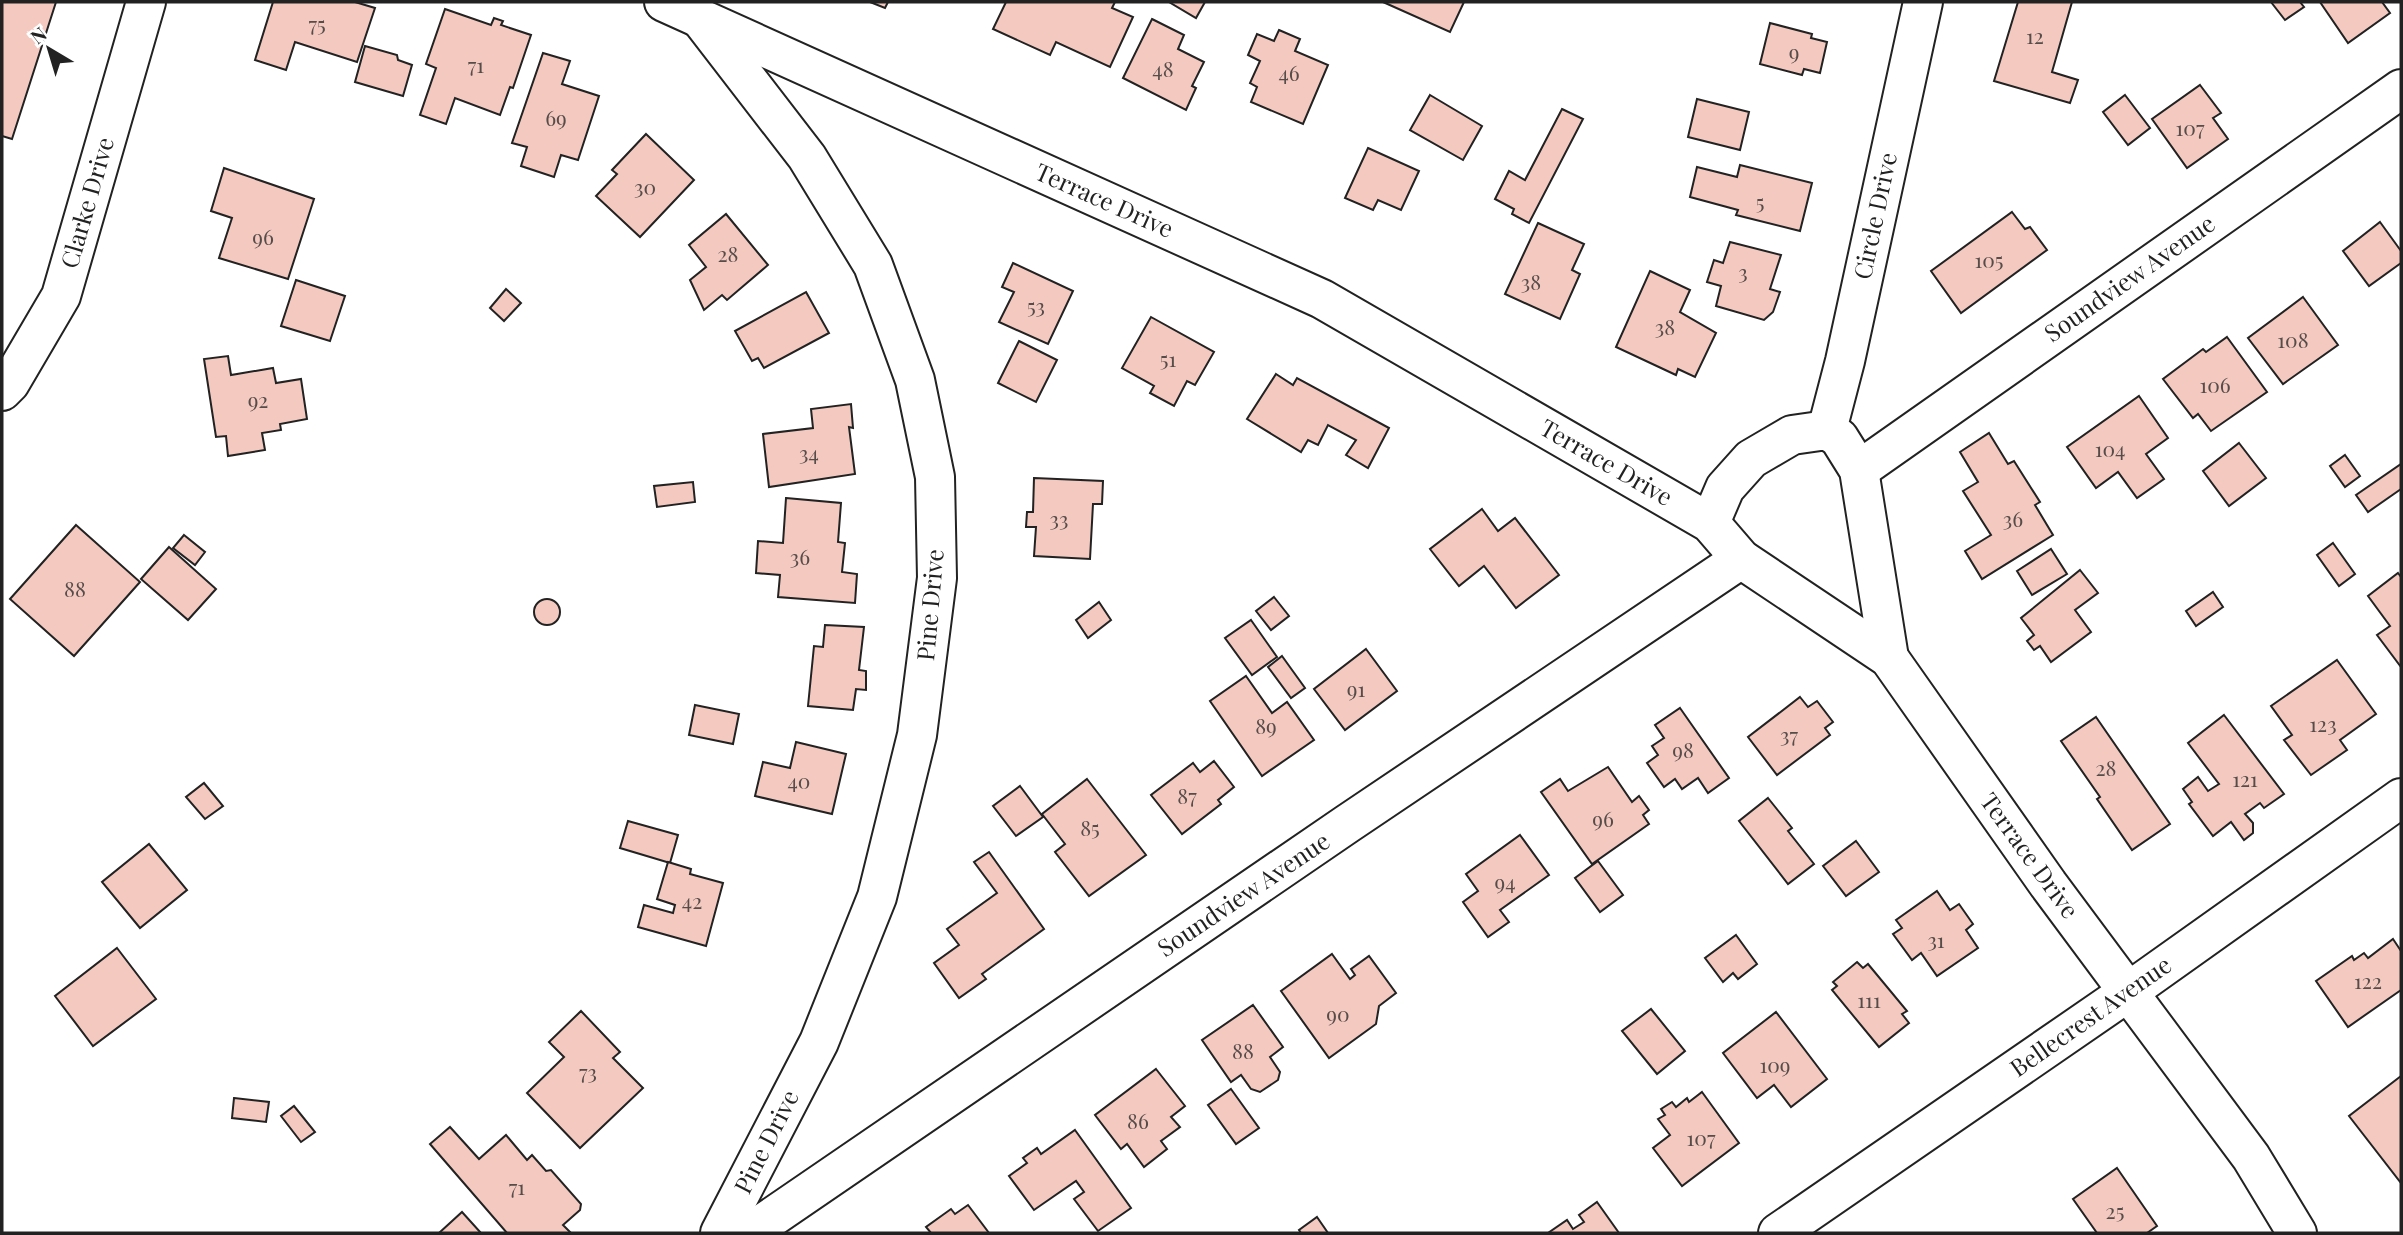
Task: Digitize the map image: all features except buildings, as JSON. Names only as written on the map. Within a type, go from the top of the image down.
[{"type":"street","name":"Clarke Drive","points":[[2,391],[61,296],[146,2]]},
{"type":"street","name":"Circle Drive","points":[[1827,430],[1845,361],[1923,2]]},
{"type":"street","name":"Terrace Drive","points":[[687,6],[918,118],[1322,299],[1710,523],[1741,559],[1889,659],[2048,884],[2251,1157],[2297,1233]]},
{"type":"street","name":"Pine Drive","points":[[687,6],[807,157],[873,265],[915,380],[935,477],[937,578],[917,735],[877,897],[819,1042],[720,1233]]},
{"type":"street","name":"Soundview Avenue","points":[[1859,470],[2401,89]]},
{"type":"street","points":[[1710,523],[1725,488],[1751,459],[1792,435],[1827,430],[1839,438],[1859,470],[1889,659]]},
{"type":"street","name":"Soundview Avenue","points":[[749,1233],[1347,824],[1741,559]]},
{"type":"street","name":"Bellecrest Avenue","points":[[1778,1233],[2128,992],[2401,798]]}]
